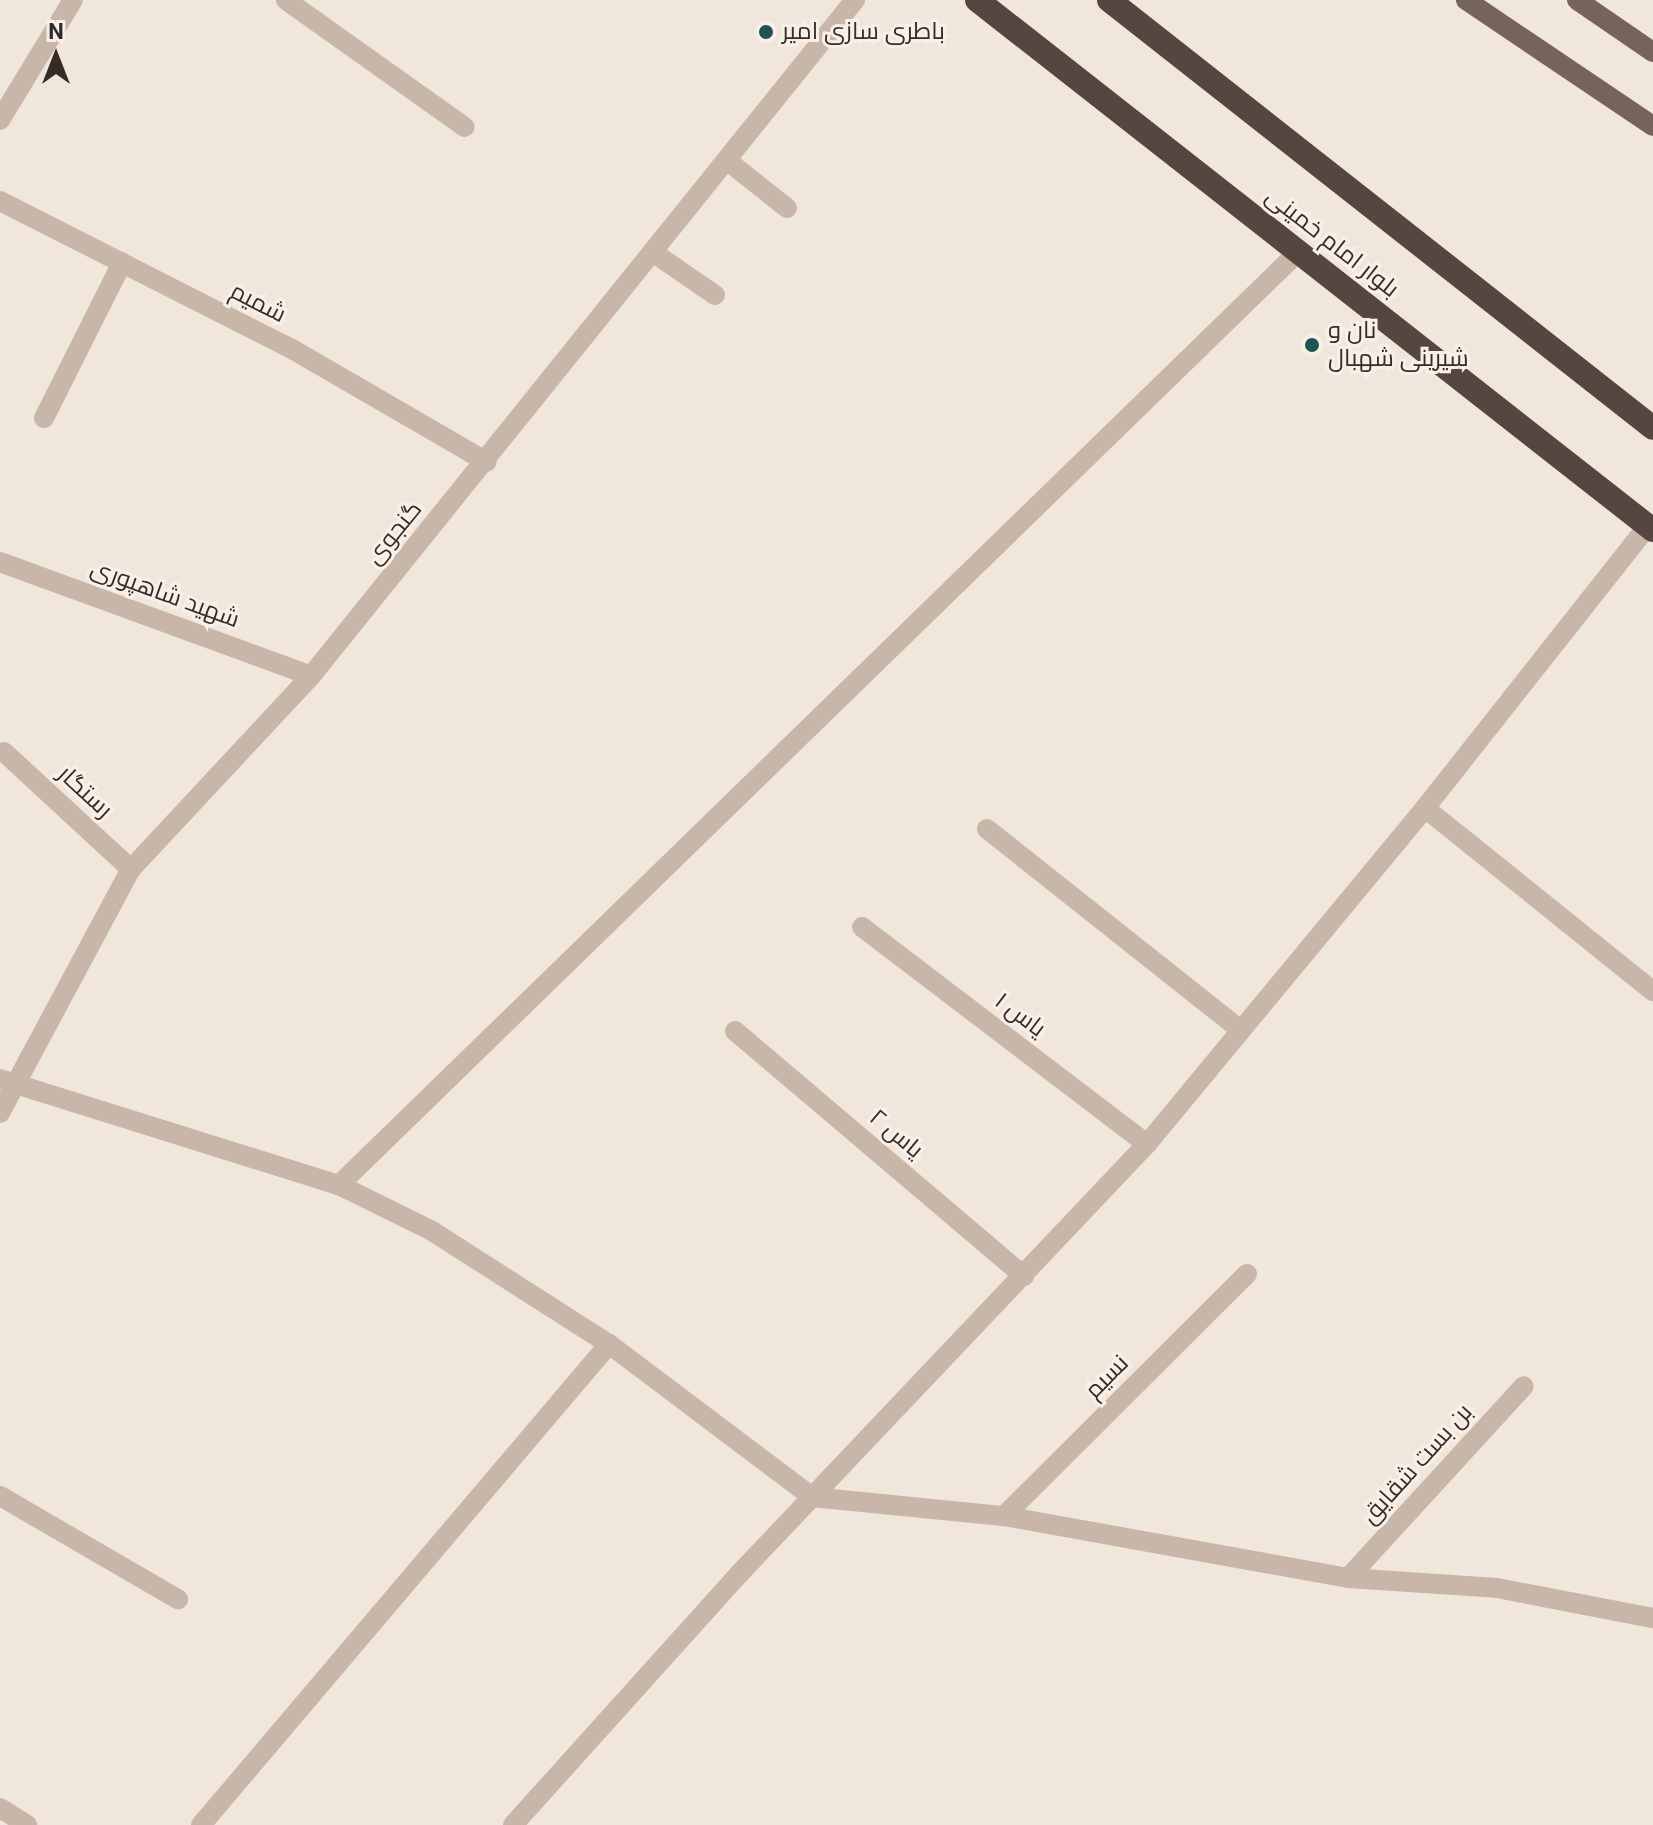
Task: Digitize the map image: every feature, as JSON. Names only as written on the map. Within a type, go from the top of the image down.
[{"type":"highway","name":"بلوار امام خمینی","points":[[977,0],[1650,528]]},
{"type":"highway","points":[[1109,0],[1653,428]]},
{"type":"main road","points":[[1466,0],[1653,126]]},
{"type":"main road","points":[[1577,0],[1653,52]]},
{"type":"street","points":[[0,120],[73,0]]},
{"type":"street","points":[[286,0],[465,127]]},
{"type":"street","name":"گنجوی","points":[[0,1113],[8,1081],[131,869],[311,676],[729,162],[855,0]]},
{"type":"street","points":[[729,162],[787,208]]},
{"type":"street","name":"شمیم","points":[[0,201],[292,349],[487,462]]},
{"type":"street","points":[[339,1185],[1298,252]]},
{"type":"street","points":[[654,253],[715,295]]},
{"type":"street","points":[[44,418],[122,263]]},
{"type":"street","points":[[513,1825],[812,1497],[1147,1144],[1425,808],[1650,528]]},
{"type":"street","name":"شهید شاهپوری","points":[[0,562],[311,676]]},
{"type":"street","name":"رستگار","points":[[4,752],[131,869]]},
{"type":"street","points":[[1425,808],[1653,991]]},
{"type":"street","points":[[987,829],[1241,1030]]},
{"type":"street","name":"یاس ۱","points":[[862,927],[1147,1144]]},
{"type":"street","name":"یاس ۲","points":[[735,1031],[1024,1276]]},
{"type":"street","points":[[8,1081],[339,1185],[432,1231],[609,1344],[812,1497],[1004,1516],[1348,1578],[1497,1588],[1653,1618]]},
{"type":"street","name":"نسیم","points":[[1004,1516],[1247,1274]]},
{"type":"street","points":[[201,1825],[609,1344]]},
{"type":"street","name":"بن بست شقایق","points":[[1348,1578],[1524,1386]]},
{"type":"street","points":[[0,1496],[178,1599]]},
{"type":"street","points":[[0,1808],[27,1825]]},
{"type":"place","name":"باطری سازی امیر","points":[[766,32]]},
{"type":"place","name":"نان و شیرینی شهبال","points":[[1312,345]]}]
